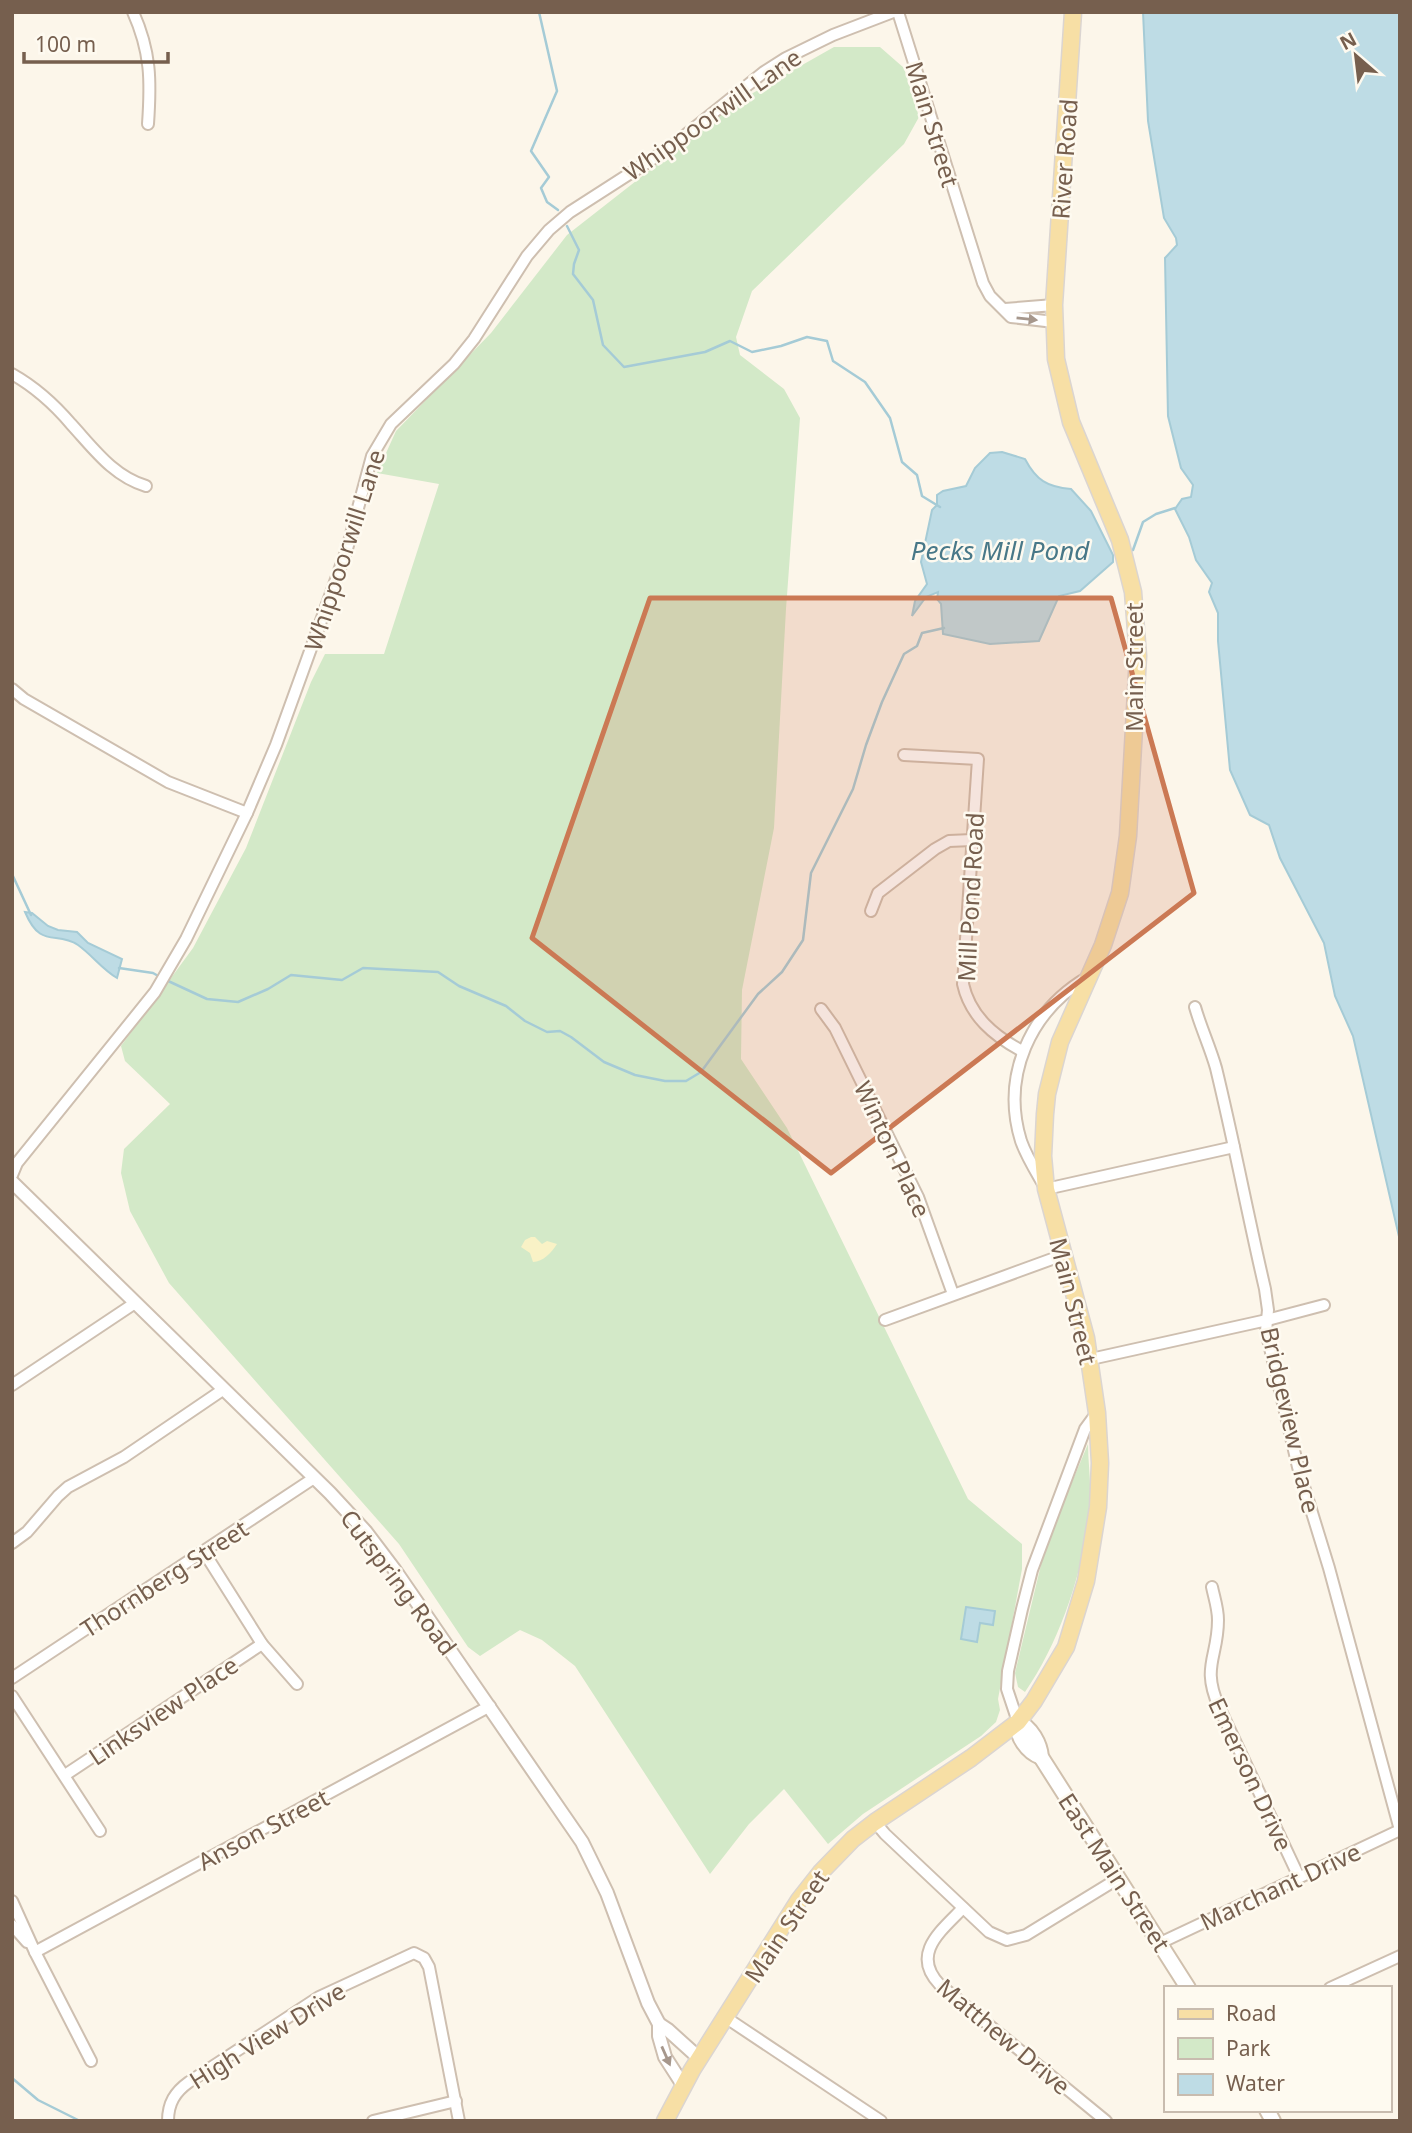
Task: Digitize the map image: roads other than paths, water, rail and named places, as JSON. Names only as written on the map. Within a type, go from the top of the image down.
[{"type":"main road","name":"River Road","points":[[1054,314],[1073,12]]},
{"type":"main road","name":"Main Street","points":[[665,2121],[699,2058],[799,1900],[835,1856],[875,1822],[971,1758],[1018,1722],[1057,1664],[1081,1602],[1098,1507],[1100,1463],[1097,1413],[1091,1359],[1082,1317],[1046,1189],[1043,1146],[1047,1094],[1060,1042],[1115,912],[1124,873],[1138,656],[1133,592],[1123,552],[1065,403],[1056,359],[1054,314]]},
{"type":"main road","name":"East Main Street","points":[[1018,1722],[1028,1728],[1038,1745],[1041,1757],[1187,1986]]},
{"type":"street","points":[[133,12],[148,54],[148,124]]},
{"type":"street","name":"Main Street","points":[[896,12],[979,275],[990,296],[1004,309]]},
{"type":"street","name":"Whippoorwill Lane","points":[[12,1175],[17,1163],[155,992],[171,966],[247,813],[296,691],[348,549],[372,456],[391,424],[454,364],[474,339],[527,256],[549,230],[570,212],[668,149],[764,72],[786,58],[833,35],[896,12]]},
{"type":"street","points":[[1004,309],[1054,314]]},
{"type":"street","points":[[1004,309],[1014,318],[1054,314]]},
{"type":"street","points":[[12,374],[51,403],[114,470],[129,481],[146,486]]},
{"type":"street","points":[[12,689],[24,699],[161,779],[247,813]]},
{"type":"street","name":"Mill Pond Road","points":[[904,755],[978,759],[963,984],[966,999],[984,1024],[1006,1043],[1022,1051]]},
{"type":"street","points":[[871,911],[878,893],[935,849],[949,841],[972,840]]},
{"type":"street","name":"Main Street","points":[[1046,1189],[1025,1151],[1017,1125],[1015,1081],[1022,1051],[1031,1034],[1069,988],[1088,977]]},
{"type":"street","name":"Bridgeview Place","points":[[1195,1007],[1201,1030],[1210,1047],[1234,1147],[1265,1289],[1266,1331],[1298,1467],[1329,1568],[1400,1830]]},
{"type":"street","name":"Winton Place","points":[[821,1009],[835,1028],[918,1197],[953,1294]]},
{"type":"street","points":[[1046,1189],[1234,1147]]},
{"type":"street","name":"Cutspring Road","points":[[12,1182],[366,1532],[554,1798],[593,1863],[648,2003],[659,2024],[659,2036],[665,2057],[683,2085]]},
{"type":"street","points":[[885,1320],[1063,1255]]},
{"type":"street","points":[[12,1385],[135,1303]]},
{"type":"street","points":[[1091,1359],[1324,1305]]},
{"type":"street","points":[[12,1544],[27,1532],[68,1487],[124,1457],[224,1389]]},
{"type":"street","points":[[1018,1722],[1007,1689],[1008,1671],[1021,1609],[1032,1570],[1085,1429],[1097,1413]]},
{"type":"street","name":"Thornberg Street","points":[[12,1678],[314,1478]]},
{"type":"street","points":[[204,1552],[262,1644],[297,1684]]},
{"type":"street","name":"Emerson Drive","points":[[1212,1587],[1218,1617],[1210,1684],[1299,1877]]},
{"type":"street","name":"Linksview Place","points":[[65,1775],[262,1644]]},
{"type":"street","points":[[12,1696],[100,1831]]},
{"type":"street","name":"Anson Street","points":[[35,1952],[490,1706]]},
{"type":"street","points":[[875,1822],[963,1908],[998,1938],[1017,1939],[1035,1931],[1119,1878]]},
{"type":"street","name":"Marchant Drive","points":[[1160,1943],[1400,1830]]},
{"type":"street","points":[[12,1901],[91,2061]]},
{"type":"street","name":"Matthew Drive","points":[[963,1908],[932,1942],[927,1959],[932,1976],[1106,2121]]},
{"type":"street","points":[[12,1925],[35,1952]]},
{"type":"street","name":"High View Drive","points":[[168,2121],[174,2096],[189,2082],[319,1997],[414,1953],[424,1958],[429,1967],[460,2121]]},
{"type":"street","points":[[1334,1986],[1400,1956]]},
{"type":"street","points":[[725,2017],[881,2121]]},
{"type":"street","name":"Cutspring Road","points":[[659,2024],[677,2036],[699,2058]]},
{"type":"street","points":[[373,2121],[456,2101]]},
{"type":"water","points":[[1143,12],[1400,12],[1400,1241],[1353,1036],[1335,996],[1324,943],[1280,858],[1269,825],[1250,815],[1230,770],[1218,641],[1218,613],[1209,592],[1212,583],[1196,560],[1189,537],[1175,509],[1182,499],[1191,497],[1193,485],[1181,468],[1168,416],[1165,258],[1177,245],[1176,238],[1164,218],[1148,121]]},
{"type":"water","name":"Pecks Mill Pond","points":[[1002,452],[1025,459],[1043,481],[1071,489],[1091,511],[1113,555],[1113,562],[1080,591],[1059,596],[1039,641],[990,644],[943,634],[938,592],[926,597],[912,616],[915,601],[927,584],[921,562],[932,510],[937,505],[937,495],[966,486],[975,468],[990,453]]},
{"type":"water","points":[[25,912],[32,913],[48,926],[58,930],[77,932],[88,943],[122,959],[117,978],[78,945],[37,931]]},
{"type":"water","points":[[966,1607],[995,1611],[993,1625],[980,1623],[977,1642],[961,1639]]},
{"type":"waterway","points":[[539,12],[557,91],[531,151],[549,177],[541,188],[547,202],[558,210]]},
{"type":"waterway","points":[[567,226],[579,250],[573,274],[593,300],[603,345],[624,367],[705,352],[730,341],[752,352],[807,337],[827,341],[833,361],[865,382],[890,418],[902,462],[917,475],[922,496],[940,507]]},
{"type":"waterway","points":[[1127,551],[1133,550],[1143,522],[1156,514],[1175,508]]},
{"type":"waterway","points":[[166,980],[207,999],[238,1002],[291,975],[342,980],[363,968],[438,972],[459,986],[506,1006],[525,1021],[547,1032],[560,1031],[604,1062],[635,1075],[665,1081],[686,1081],[701,1072],[758,994],[782,972],[803,940],[811,873],[853,789],[882,702],[904,654],[917,646],[922,633],[944,628]]},
{"type":"waterway","points":[[12,874],[31,915]]},
{"type":"waterway","points":[[119,968],[153,973],[160,977]]},
{"type":"waterway","points":[[12,2078],[38,2100],[80,2121]]}]
